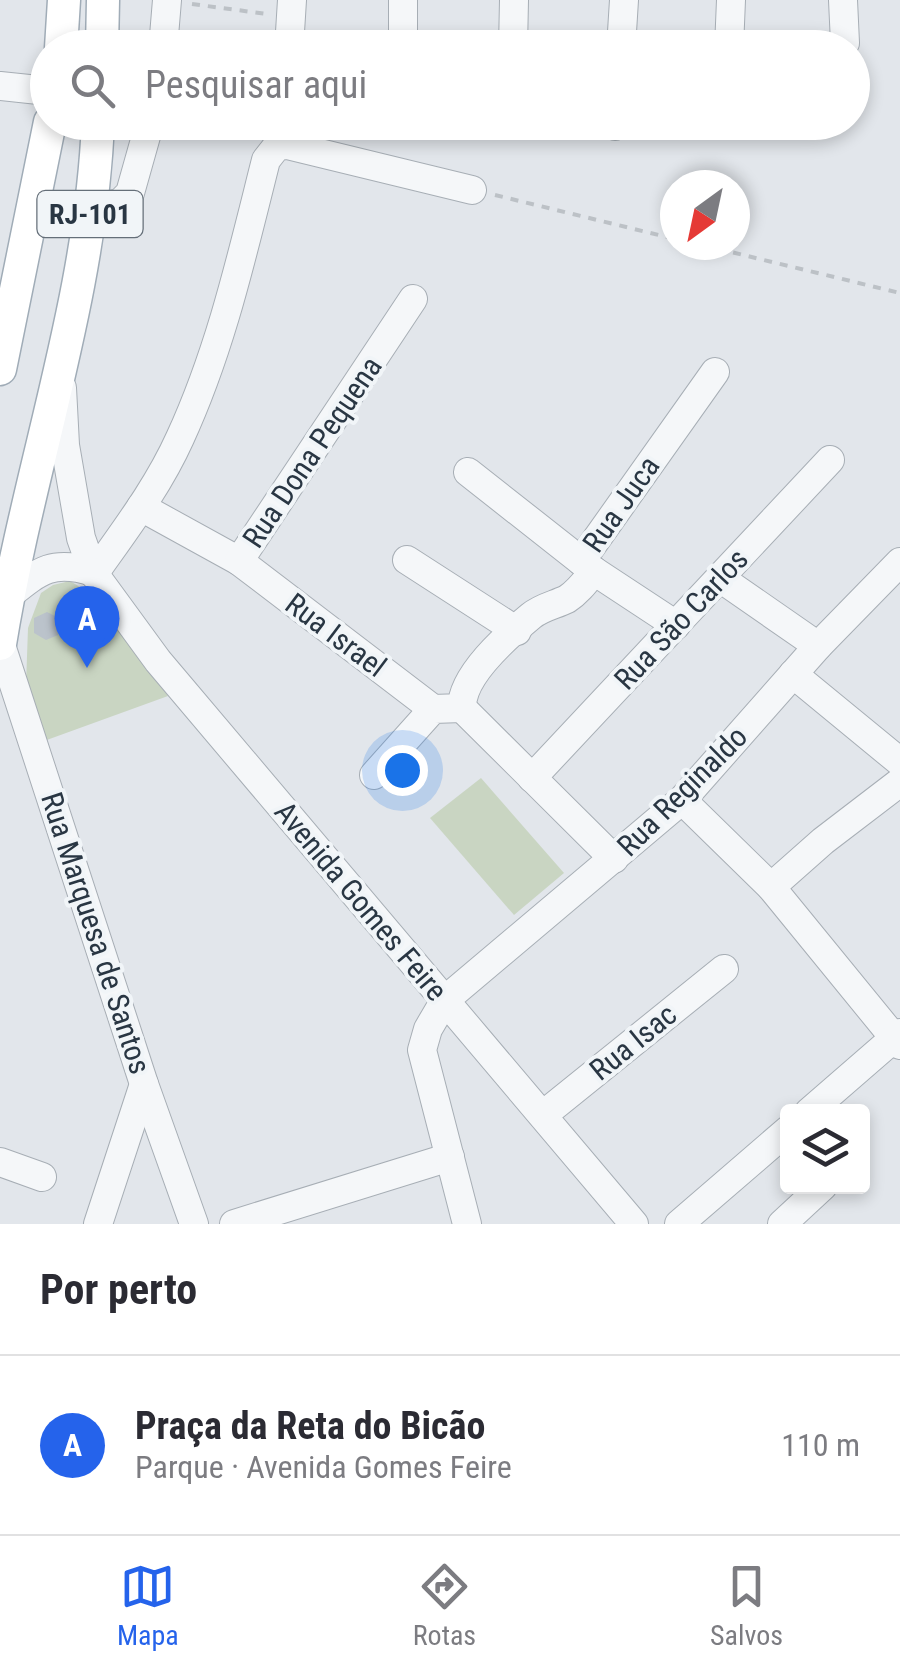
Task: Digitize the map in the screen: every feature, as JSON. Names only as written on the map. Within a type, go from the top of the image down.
[{"type":"main road","points":[[62,30],[64,0]]},
{"type":"main road","points":[[102,30],[103,0]]},
{"type":"main road","name":"RJ-101","points":[[0,369],[46,140]]},
{"type":"main road","name":"RJ-101","points":[[0,643],[60,362],[76,305],[97,140]]},
{"type":"street","points":[[403,0],[403,30]]},
{"type":"street","points":[[513,30],[514,0]]},
{"type":"street","points":[[622,30],[624,0]]},
{"type":"street","points":[[730,30],[731,0]]},
{"type":"street","points":[[843,0],[844,30]]},
{"type":"street","points":[[167,30],[174,1]]},
{"type":"street","points":[[0,86],[30,90]]},
{"type":"street","points":[[91,208],[120,202],[130,193],[145,140]]},
{"type":"street","points":[[8,596],[48,567],[76,567],[93,573],[141,508],[180,440],[224,326],[271,151],[287,145],[472,190]]},
{"type":"street","name":"Rua Dona Pequena","points":[[141,508],[239,561],[414,299]]},
{"type":"street","name":"Avenida Gomes Feire","points":[[60,362],[73,503],[93,573],[158,661],[634,1224]]},
{"type":"street","name":"Rua Juca","points":[[462,708],[466,686],[473,675],[539,610],[574,594],[588,566],[715,372]]},
{"type":"street","name":"Rua São Carlos","points":[[532,778],[830,460]]},
{"type":"street","points":[[468,472],[588,566],[676,625]]},
{"type":"street","points":[[407,560],[517,631]]},
{"type":"street","name":"Rua Israel","points":[[239,561],[434,709]]},
{"type":"street","name":"Rua Reginaldo","points":[[445,1000],[682,800],[818,646],[900,562]]},
{"type":"street","points":[[720,578],[818,646]]},
{"type":"street","name":"Rua Marquesa de Santos","points":[[0,643],[144,1084],[194,1224]]},
{"type":"street","points":[[793,674],[900,762]]},
{"type":"street","points":[[374,775],[434,709],[462,708],[614,859]]},
{"type":"street","points":[[771,887],[900,782]]},
{"type":"street","points":[[682,800],[771,887],[898,1039],[819,1104]]},
{"type":"street","name":"Rua Isac","points":[[542,1116],[724,969]]},
{"type":"street","points":[[445,1000],[428,1029],[422,1050],[467,1224]]},
{"type":"street","points":[[98,1224],[144,1084]]},
{"type":"street","points":[[679,1224],[780,1137]]},
{"type":"street","points":[[234,1224],[450,1157]]},
{"type":"street","points":[[0,1162],[42,1177]]},
{"type":"street","points":[[782,1224],[814,1194]]},
{"type":"path","points":[[174,1],[283,7]]},
{"type":"path","points":[[472,190],[660,234]]},
{"type":"path","points":[[750,257],[900,293]]},
{"type":"green space","points":[[70,581],[113,617],[168,696],[44,741],[26,685],[28,628],[41,593]]},
{"type":"green space","points":[[481,778],[564,873],[514,915],[430,818]]},
{"type":"building","points":[[47,612],[61,619],[58,635],[46,640],[34,633],[34,618]]},
{"type":"place","name":"Praça da Reta do Bicão","points":[[87,668]]}]
